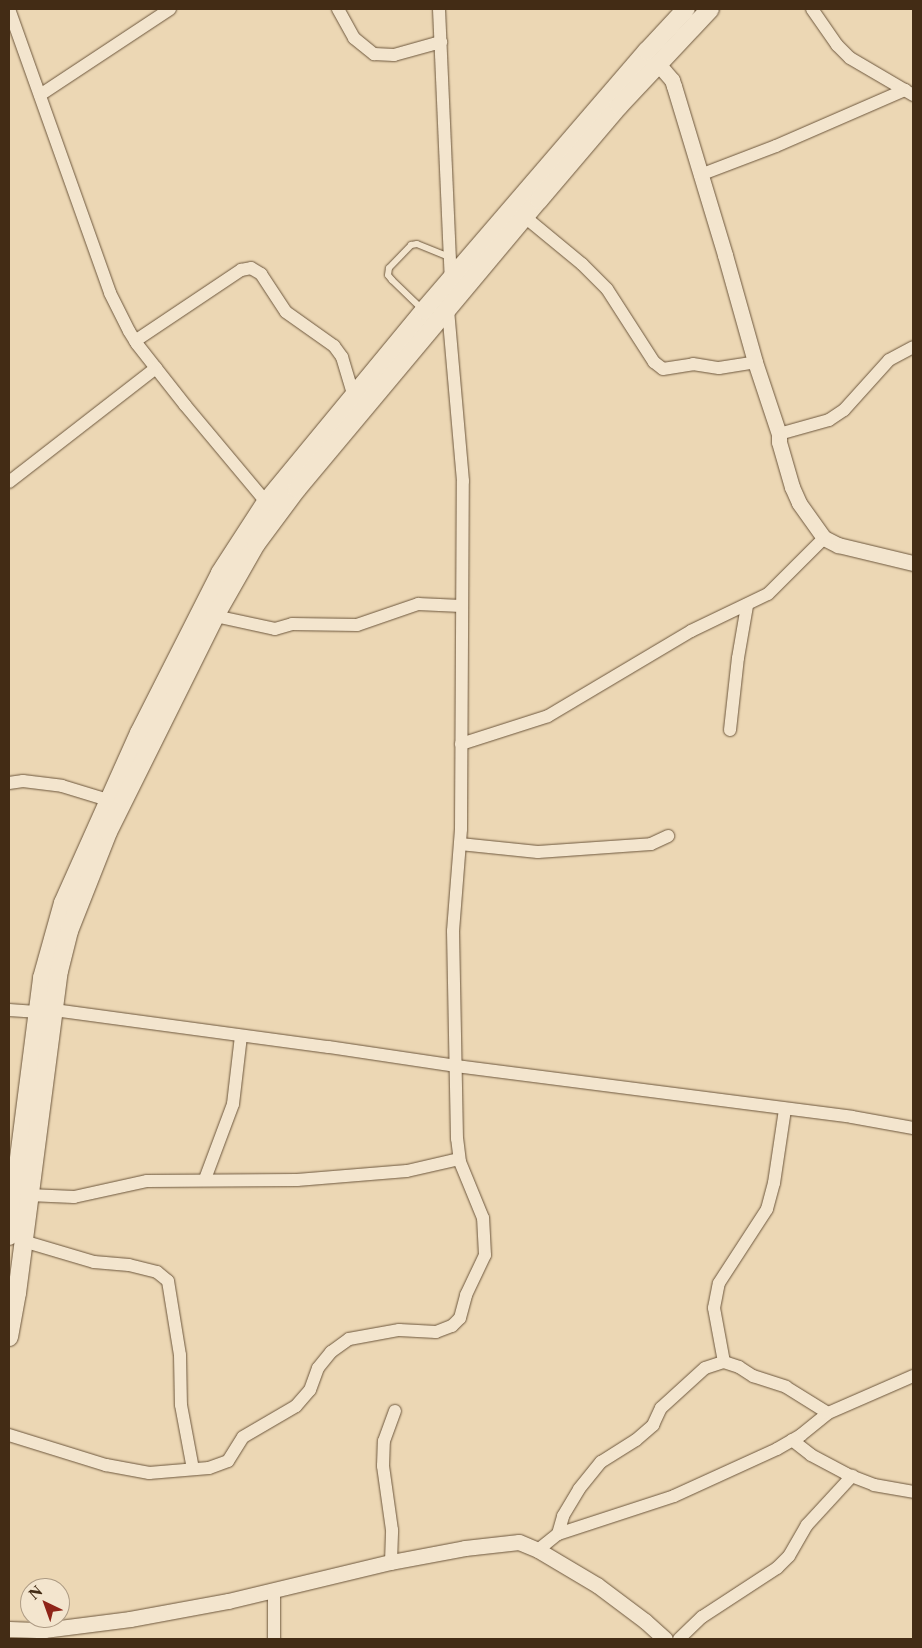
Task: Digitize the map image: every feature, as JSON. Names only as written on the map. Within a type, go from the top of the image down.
[{"type":"main road","points":[[16,1238],[29,1195],[45,1011],[46,959],[63,903],[108,800],[216,580],[266,502],[424,310],[647,50],[686,9]]},
{"type":"main road","points":[[9,1337],[16,1238],[45,1011],[82,893],[108,832],[215,616],[256,544],[277,513],[620,106],[710,9]]},
{"type":"street","points":[[9,9],[110,293],[135,341],[266,502]]},
{"type":"street","points":[[40,95],[170,9]]},
{"type":"street","points":[[338,9],[354,38],[374,54],[394,55],[441,42]]},
{"type":"street","points":[[439,9],[451,279]]},
{"type":"street","points":[[812,9],[837,45],[850,58],[909,93]]},
{"type":"street","points":[[660,65],[672,80],[725,254],[755,362],[779,434],[779,442],[799,503],[824,538],[846,547],[913,563]]},
{"type":"street","points":[[700,175],[909,93]]},
{"type":"street","points":[[525,217],[582,264],[607,289],[654,362],[663,369],[693,364],[719,368],[755,362]]},
{"type":"street","points":[[135,341],[232,275],[241,270],[251,268],[261,274],[286,312],[334,346],[342,357],[354,397]]},
{"type":"street","points":[[9,1435],[106,1465],[150,1473],[209,1468],[228,1461],[243,1437],[296,1406],[310,1390],[318,1368],[331,1352],[348,1339],[399,1330],[436,1332],[452,1326],[460,1318],[466,1295],[485,1255],[483,1218],[459,1159],[453,931],[460,844],[463,481],[448,311]]},
{"type":"street","points":[[779,434],[828,420],[844,410],[889,360],[913,347]]},
{"type":"street","points":[[9,482],[156,368]]},
{"type":"street","points":[[461,744],[548,716],[691,631],[724,614],[747,606],[768,594],[782,583],[824,538]]},
{"type":"street","points":[[215,616],[275,629],[292,624],[357,624],[418,604],[461,606]]},
{"type":"street","points":[[730,730],[738,658],[747,606]]},
{"type":"street","points":[[9,783],[23,781],[62,786],[108,800]]},
{"type":"street","points":[[460,844],[538,852],[651,844],[668,836]]},
{"type":"street","points":[[9,1010],[45,1011],[240,1036],[785,1108],[913,1128]]},
{"type":"street","points":[[205,1179],[233,1104],[240,1036]]},
{"type":"street","points":[[724,1362],[714,1308],[719,1283],[767,1209],[774,1183],[785,1108]]},
{"type":"street","points":[[29,1195],[74,1197],[148,1181],[205,1179],[297,1180],[407,1171],[459,1159]]},
{"type":"street","points":[[16,1238],[94,1262],[129,1265],[157,1272],[168,1281],[180,1355],[181,1405],[193,1469]]},
{"type":"street","points":[[558,1534],[563,1516],[579,1490],[601,1462],[636,1440],[653,1425],[661,1408],[705,1368],[724,1362],[740,1367],[761,1380],[786,1387],[828,1413]]},
{"type":"street","points":[[538,1550],[558,1534],[674,1496],[792,1440],[828,1413],[913,1376]]},
{"type":"street","points":[[391,1562],[392,1530],[383,1466],[384,1442],[395,1411]]},
{"type":"street","points":[[792,1440],[811,1455],[852,1476],[874,1485],[913,1492]]},
{"type":"street","points":[[678,1639],[702,1617],[777,1568],[789,1556],[807,1525],[852,1476]]},
{"type":"street","points":[[9,1629],[44,1630],[80,1626],[178,1610],[274,1590],[391,1562],[492,1544],[519,1542],[538,1550],[620,1602],[666,1639]]},
{"type":"street","points":[[274,1590],[274,1639]]},
{"type":"lane","points":[[424,310],[392,280],[388,275],[389,268],[411,245],[417,244],[449,257]]}]
